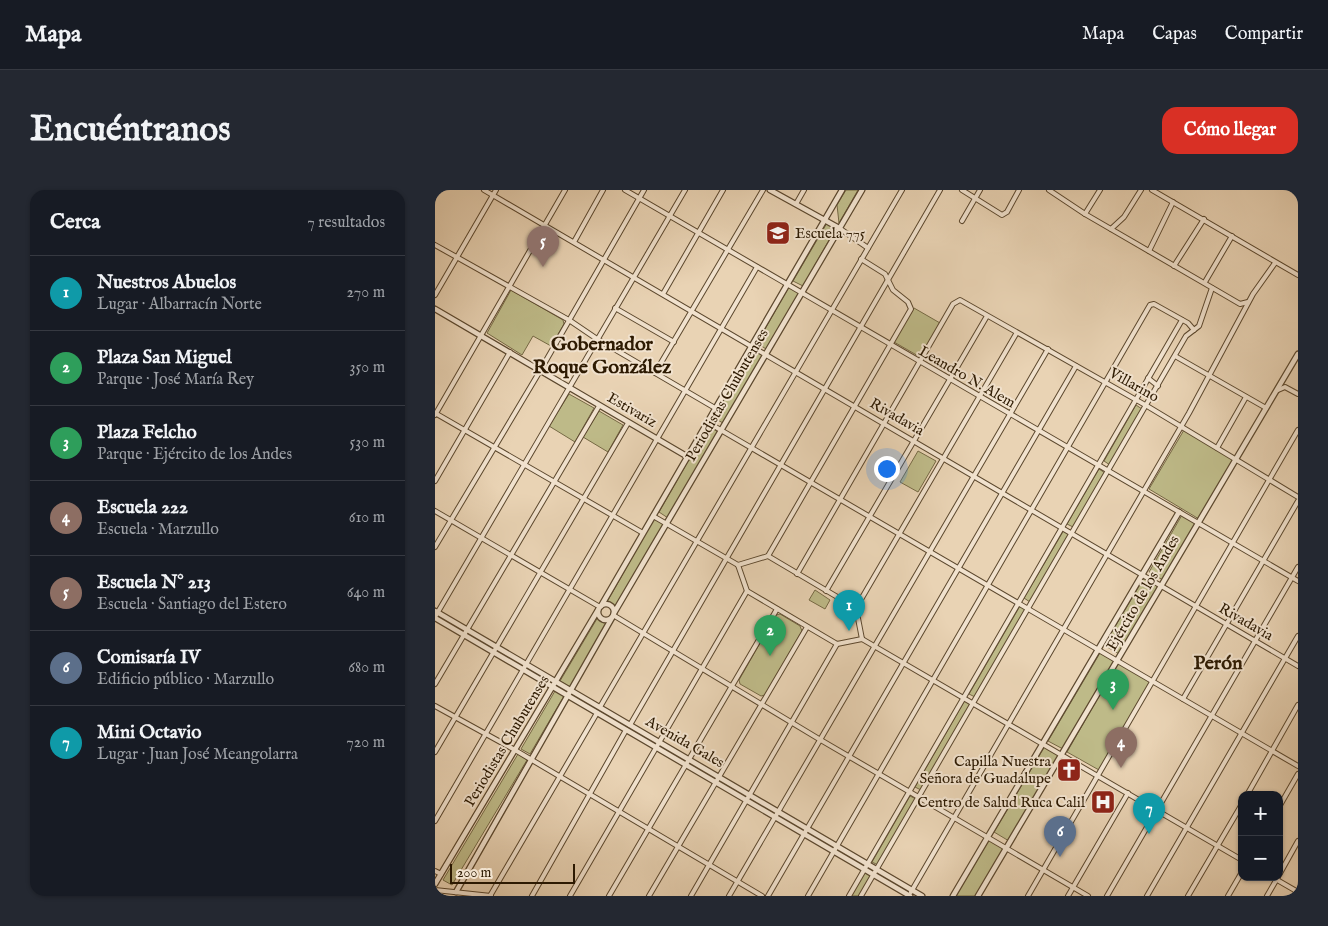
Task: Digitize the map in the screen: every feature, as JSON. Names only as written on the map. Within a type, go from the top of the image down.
[{"type":"street","name":"Rivadavia","points":[[484,190],[915,440],[1298,666]]},
{"type":"street","points":[[435,295],[496,190]]},
{"type":"street","points":[[565,190],[435,414],[643,533]]},
{"type":"street","points":[[574,242],[603,190]]},
{"type":"street","name":"Leandro N. Alem","points":[[625,190],[1038,432],[1298,581]]},
{"type":"street","points":[[435,547],[493,446],[540,371],[644,190]]},
{"type":"street","points":[[436,615],[685,190]]},
{"type":"street","points":[[663,294],[723,190]]},
{"type":"street","points":[[655,373],[763,190]]},
{"type":"street","points":[[770,190],[839,228],[868,248]]},
{"type":"street","points":[[796,204],[804,190]]},
{"type":"street","name":"Periodistas Chubutenses","points":[[435,884],[555,685],[842,190]]},
{"type":"street","name":"Periodistas Chubutenses","points":[[456,894],[614,615],[862,190]]},
{"type":"street","points":[[600,707],[902,190]]},
{"type":"street","points":[[630,725],[941,190]]},
{"type":"street","points":[[962,190],[1000,214],[1005,214],[1019,190]]},
{"type":"street","points":[[962,221],[980,190]]},
{"type":"street","points":[[1049,190],[1085,214],[1240,304],[1248,302]]},
{"type":"street","points":[[1057,195],[1060,190]]},
{"type":"street","points":[[1085,214],[1100,190]]},
{"type":"street","points":[[1111,229],[1124,217],[1141,190]]},
{"type":"street","points":[[1152,190],[1275,263],[1297,273]]},
{"type":"street","points":[[1149,251],[1173,202]]},
{"type":"street","points":[[1174,266],[1204,220]]},
{"type":"street","points":[[1205,282],[1232,236]]},
{"type":"street","points":[[435,245],[569,320],[597,339],[715,408]]},
{"type":"street","points":[[738,565],[767,556],[911,308],[908,302],[893,290],[881,270],[861,259]]},
{"type":"street","points":[[909,896],[1210,377],[1215,362],[1248,302],[1275,263]]},
{"type":"street","points":[[435,822],[485,734],[525,670],[757,267]]},
{"type":"street","points":[[861,896],[920,798],[1186,336],[1201,323],[1213,288]]},
{"type":"street","name":"Villarino","points":[[920,362],[956,302],[964,301],[1016,334],[1147,406],[1298,497]]},
{"type":"street","points":[[808,896],[1150,305],[1154,304],[1182,320],[1194,330]]},
{"type":"street","points":[[615,308],[674,342]]},
{"type":"street","name":"Estivariz","points":[[435,309],[688,457]]},
{"type":"street","points":[[826,591],[987,316]]},
{"type":"street","points":[[849,896],[1061,526],[1182,320]]},
{"type":"street","points":[[863,639],[856,608],[1016,334]]},
{"type":"street","points":[[729,896],[1048,350]]},
{"type":"street","points":[[435,481],[510,352]]},
{"type":"street","name":"Ejército de los Andes","points":[[978,896],[1298,354]]},
{"type":"street","points":[[1175,356],[1266,408]]},
{"type":"street","points":[[797,574],[920,362]]},
{"type":"street","points":[[768,896],[1076,366]]},
{"type":"street","points":[[1148,378],[1158,386]]},
{"type":"street","points":[[1277,390],[1285,387],[1298,394]]},
{"type":"street","points":[[1217,448],[1246,397]]},
{"type":"street","points":[[435,684],[553,481],[599,406]]},
{"type":"street","points":[[707,422],[1298,766]]},
{"type":"street","points":[[435,752],[628,423]]},
{"type":"street","points":[[1028,896],[1298,430]]},
{"type":"street","points":[[1183,699],[1298,501]]},
{"type":"street","points":[[435,511],[600,608],[610,605],[614,615],[643,634],[1088,896]]},
{"type":"street","name":"Ejército de los Andes","points":[[953,896],[1179,512]]},
{"type":"street","points":[[653,516],[738,565],[747,591],[777,610],[837,644],[863,639],[1238,858]]},
{"type":"street","points":[[767,556],[856,608]]},
{"type":"street","points":[[1107,896],[1298,567]]},
{"type":"street","points":[[570,896],[747,591]]},
{"type":"street","points":[[600,608],[599,616],[604,619],[609,619],[614,615]]},
{"type":"street","points":[[609,896],[777,610]]},
{"type":"street","name":"Avenida Gales","points":[[436,615],[468,630],[527,664],[568,696],[656,748],[835,851],[878,869],[922,896]]},
{"type":"street","name":"Avenida Gales","points":[[436,615],[494,653],[555,685],[571,690],[838,846],[867,866],[874,874],[909,896]]},
{"type":"street","points":[[649,896],[807,627]]},
{"type":"street","points":[[1147,896],[1298,636]]},
{"type":"street","points":[[691,896],[790,722],[837,644]]},
{"type":"street","points":[[435,706],[531,759],[762,896]]},
{"type":"street","points":[[1249,791],[1298,706]]},
{"type":"street","points":[[435,890],[456,894],[491,896],[597,713]]},
{"type":"street","points":[[531,896],[626,730]]},
{"type":"street","points":[[1283,800],[1298,774]]},
{"type":"street","points":[[1068,896],[1128,793]]},
{"type":"street","points":[[1189,896],[1238,811]]},
{"type":"street","points":[[1283,868],[1298,841]]},
{"type":"street","points":[[435,871],[441,874]]},
{"type":"street","points":[[1228,896],[1238,879]]},
{"type":"street","points":[[1267,896],[1276,881]]},
{"type":"street","points":[[1283,881],[1298,892]]},
{"type":"shaded area","points":[[846,190],[858,190],[839,223],[837,205]]},
{"type":"shaded area","points":[[827,223],[836,228],[803,286],[793,281]]},
{"type":"shaded area","points":[[790,285],[800,291],[766,349],[757,343]]},
{"type":"shaded area","points":[[511,290],[563,320],[564,324],[551,346],[533,336],[522,355],[487,333]]},
{"type":"shaded area","points":[[914,308],[940,323],[920,357],[894,342]]},
{"type":"shaded area","points":[[753,349],[763,354],[723,423],[714,418]]},
{"type":"shaded area","points":[[569,394],[594,408],[575,442],[549,426]]},
{"type":"shaded area","points":[[1136,405],[1142,409],[1110,465],[1104,461]]},
{"type":"shaded area","points":[[599,411],[623,425],[608,452],[583,437]]},
{"type":"shaded area","points":[[708,426],[718,432],[668,518],[659,512]]},
{"type":"shaded area","points":[[1184,430],[1234,460],[1199,519],[1149,489]]},
{"type":"shaded area","points":[[918,451],[936,461],[918,492],[900,482]]},
{"type":"shaded area","points":[[1099,469],[1105,473],[1073,527],[1067,524]]},
{"type":"shaded area","points":[[1182,515],[1196,524],[1163,580],[1149,572]]},
{"type":"shaded area","points":[[654,519],[664,524],[616,607],[607,602]]},
{"type":"shaded area","points":[[1064,530],[1070,533],[1030,602],[1024,598]]},
{"type":"shaded area","points":[[1144,578],[1159,586],[1119,654],[1104,645]]},
{"type":"shaded area","points":[[815,590],[830,600],[825,609],[809,600]]},
{"type":"shaded area","points":[[1020,606],[1026,610],[975,697],[969,694]]},
{"type":"shaded area","points":[[780,614],[800,626],[802,631],[765,695],[761,696],[740,684],[739,680],[776,615]]},
{"type":"shaded area","points":[[598,617],[607,622],[570,687],[560,681]]},
{"type":"shaded area","points":[[1100,653],[1115,662],[1063,749],[1048,741]]},
{"type":"shaded area","points":[[1118,663],[1151,681],[1099,770],[1067,752]]},
{"type":"shaded area","points":[[555,691],[564,696],[530,754],[521,749]]},
{"type":"shaded area","points":[[965,700],[972,704],[921,790],[915,787]]},
{"type":"shaded area","points":[[1045,746],[1059,755],[1009,841],[994,832]]},
{"type":"shaded area","points":[[518,754],[527,760],[452,885],[443,880]]},
{"type":"shaded area","points":[[910,796],[916,799],[878,865],[872,862]]},
{"type":"shaded area","points":[[989,840],[1004,849],[976,896],[956,896]]},
{"type":"shaded area","points":[[865,871],[871,875],[859,896],[851,896]]},
{"type":"place","name":"Escuela 775","points":[[778,233]]},
{"type":"place","name":"Escuela N° 213","points":[[543,267]]},
{"type":"place","name":"Nuestros Abuelos","points":[[849,631]]},
{"type":"place","name":"Plaza San Miguel","points":[[770,656]]},
{"type":"place","name":"Plaza Felcho","points":[[1113,710]]},
{"type":"place","name":"Escuela 222","points":[[1121,768]]},
{"type":"place","name":"Capilla Nuestra Señora de Guadalupe","points":[[1069,770]]},
{"type":"place","name":"Centro de Salud Ruca Calil","points":[[1103,802]]},
{"type":"place","name":"Mini Octavio","points":[[1149,834]]},
{"type":"place","name":"Comisaría IV","points":[[1060,857]]},
{"type":"district","name":"Gobernador Roque González","points":[[602,356]]},
{"type":"district","name":"Perón","points":[[1218,663]]}]
